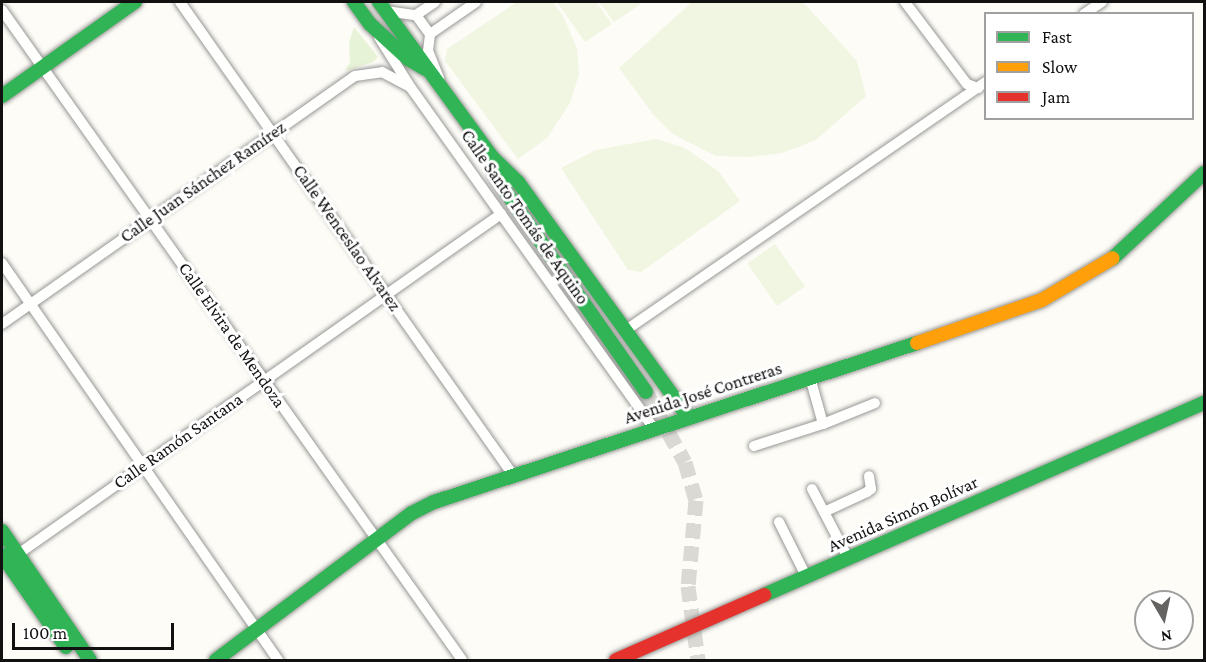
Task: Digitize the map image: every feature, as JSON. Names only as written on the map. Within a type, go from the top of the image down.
[{"type":"main road","points":[[2,96],[135,2]]},
{"type":"main road","name":"Calle Santo Tomás de Aquino","points":[[354,2],[370,24],[408,59],[426,70]]},
{"type":"main road","name":"Calle Santo Tomás de Aquino","points":[[382,6],[426,70],[492,157],[518,182],[689,418]]},
{"type":"main road","points":[[492,157],[496,176],[506,192],[646,392]]},
{"type":"main road","name":"Avenida José Contreras","points":[[216,660],[412,513],[434,502],[810,377],[1010,314],[1063,289],[1113,258],[1204,173]]},
{"type":"main road","name":"Avenida Simón Bolívar","points":[[616,660],[1204,403]]},
{"type":"main road","points":[[2,531],[7,559],[75,660]]},
{"type":"main road","points":[[7,559],[90,660]]},
{"type":"street","name":"Calle Wenceslao Alvarez","points":[[180,2],[513,475]]},
{"type":"street","points":[[382,6],[399,15],[416,15],[435,2]]},
{"type":"street","points":[[430,34],[476,2]]},
{"type":"street","points":[[905,2],[967,84],[982,85]]},
{"type":"street","points":[[1087,12],[1102,2]]},
{"type":"street","name":"Calle Elvira de Mendoza","points":[[2,10],[462,660]]},
{"type":"street","points":[[416,15],[430,34],[428,51],[441,87]]},
{"type":"street","name":"Calle Santo Tomás de Aquino","points":[[370,24],[411,88],[654,429]]},
{"type":"street","name":"Calle Juan Sánchez Ramírez","points":[[2,324],[355,76],[382,72],[411,88]]},
{"type":"street","points":[[626,330],[982,85]]},
{"type":"street","name":"Calle Ramón Santana","points":[[7,559],[501,214]]},
{"type":"street","points":[[2,263],[278,660]]},
{"type":"street","points":[[810,377],[823,424]]},
{"type":"street","points":[[754,446],[823,424],[875,403]]},
{"type":"street","points":[[824,512],[871,489],[869,476]]},
{"type":"street","points":[[812,489],[848,558]]},
{"type":"street","points":[[779,522],[806,576]]},
{"type":"green space","points":[[517,2],[553,2],[564,18],[577,49],[579,74],[570,103],[547,138],[518,159],[445,61],[447,49]]},
{"type":"green space","points":[[557,2],[596,2],[612,24],[585,42]]},
{"type":"green space","points":[[599,2],[639,2],[641,4],[614,22]]},
{"type":"green space","points":[[692,2],[803,2],[857,61],[866,96],[816,140],[782,153],[750,157],[716,156],[673,134],[653,114],[619,68]]},
{"type":"green space","points":[[354,27],[378,57],[373,62],[345,71],[350,62],[349,43]]},
{"type":"green space","points":[[656,139],[685,148],[719,172],[740,201],[641,272],[628,270],[561,168],[596,150]]},
{"type":"green space","points":[[775,244],[805,287],[777,306],[747,264]]},
{"type":"tunnel","points":[[646,392],[685,462],[696,500],[688,586],[698,660]]},
{"type":"traffic: fast","points":[[2,96],[135,2]]},
{"type":"traffic: fast","points":[[354,2],[370,24],[408,59],[425,69]]},
{"type":"traffic: fast","points":[[379,2],[492,157],[518,182],[689,418]]},
{"type":"traffic: fast","points":[[492,157],[496,176],[506,192],[646,392]]},
{"type":"traffic: fast","points":[[1113,258],[1204,173]]},
{"type":"traffic: fast","points":[[216,660],[412,513],[434,502],[917,343]]},
{"type":"traffic: fast","points":[[764,595],[1204,403]]},
{"type":"traffic: fast","points":[[2,531],[90,660]]},
{"type":"traffic: fast","points":[[2,555],[66,647]]},
{"type":"traffic: slow","points":[[917,343],[1042,300],[1113,258]]},
{"type":"traffic: jam","points":[[616,660],[764,595]]}]
